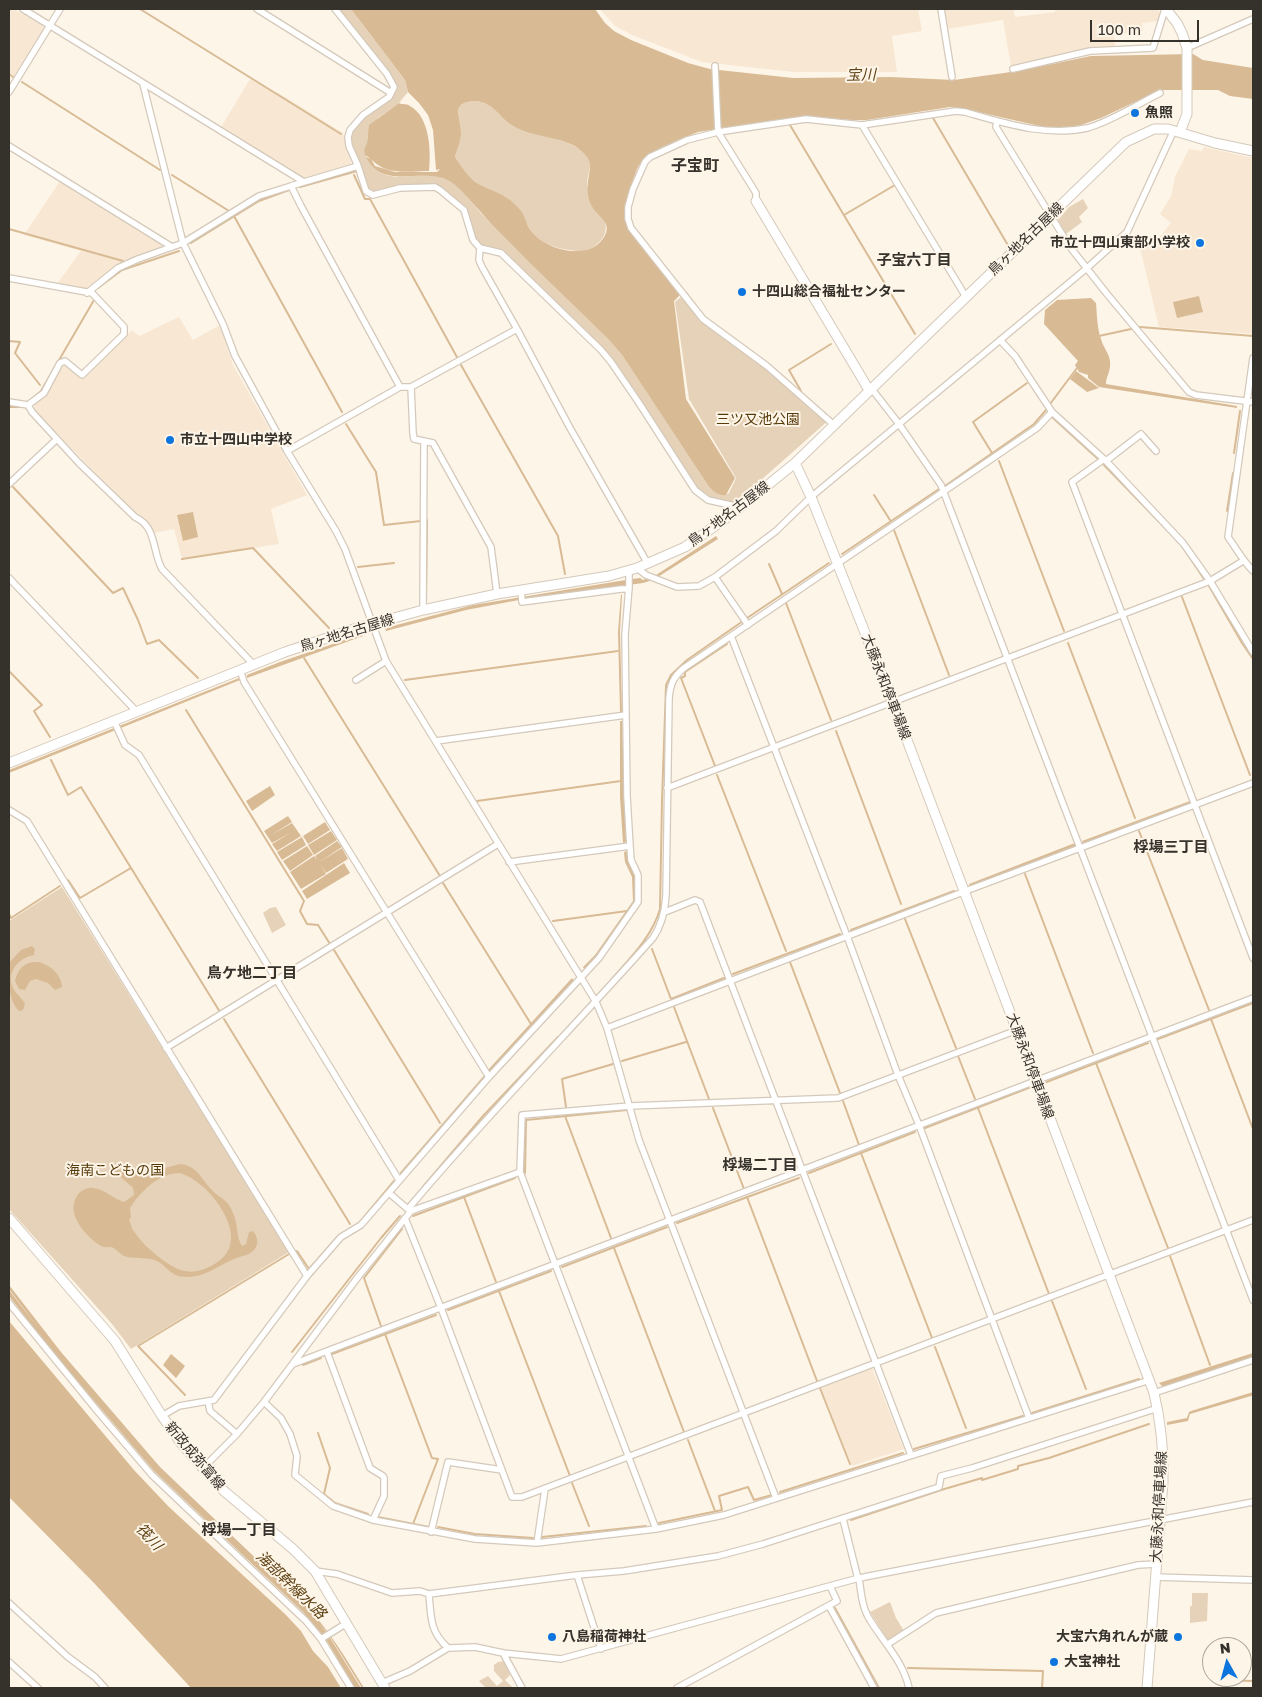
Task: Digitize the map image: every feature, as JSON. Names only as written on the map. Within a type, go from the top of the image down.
[{"type":"main road","points":[[1165,9],[1177,23],[1187,50],[1187,114],[1177,131]]},
{"type":"main road","name":"鳥ヶ地名古屋線","points":[[9,762],[115,722],[285,652],[371,623],[497,594],[521,595],[632,572],[685,547],[795,463],[1126,142],[1154,129],[1177,131],[1215,143],[1253,151]]},
{"type":"main road","points":[[756,201],[870,389]]},
{"type":"main road","name":"大藤永和停車場線","points":[[795,463],[811,497],[892,703],[1154,1393],[1164,1450],[1147,1688]]},
{"type":"main road","name":"新政成弥富線","points":[[9,1218],[115,1341],[181,1443],[224,1491],[293,1549],[315,1571],[383,1686]]},
{"type":"street","points":[[23,9],[304,182]]},
{"type":"street","points":[[9,92],[60,9]]},
{"type":"street","points":[[257,9],[391,93]]},
{"type":"street","points":[[335,9],[387,74],[394,87],[389,97],[364,115],[350,130],[348,137],[349,146],[358,166],[366,192],[373,195],[400,188],[435,188],[464,210],[473,240],[480,248],[501,253],[601,350],[640,403],[695,490],[708,500],[739,507]]},
{"type":"street","points":[[941,9],[952,77]]},
{"type":"street","points":[[1013,69],[1090,51],[1153,48],[1165,9]]},
{"type":"street","points":[[1187,50],[1253,19]]},
{"type":"street","points":[[715,66],[718,132],[756,194],[756,201]]},
{"type":"street","points":[[143,84],[183,243],[223,324],[236,356],[287,451],[345,549],[386,661],[580,979],[596,1002],[607,1028],[640,1140],[776,1498]]},
{"type":"street","points":[[834,425],[767,366],[703,319],[631,228],[628,219],[628,207],[633,189],[645,162],[650,157],[687,140],[718,132],[806,119],[862,125],[949,111],[966,112],[1043,131],[1088,128],[1160,93]]},
{"type":"street","points":[[997,121],[996,127],[1070,247],[1189,392],[1196,395],[1250,402]]},
{"type":"street","points":[[862,125],[966,297]]},
{"type":"street","points":[[162,1416],[179,1406],[214,1400],[307,1276],[341,1237],[361,1225],[489,1077],[599,958],[638,902],[638,875],[632,860],[630,846],[627,796],[625,635],[632,572],[646,575],[677,587],[699,586],[715,577],[776,531],[811,497],[1087,268],[1127,232],[1177,131]]},
{"type":"street","points":[[9,146],[172,247]]},
{"type":"street","points":[[87,293],[118,268],[183,243],[259,196],[358,166]]},
{"type":"street","points":[[291,186],[300,206],[400,387]]},
{"type":"street","points":[[480,248],[479,260],[482,267],[570,428],[648,564]]},
{"type":"street","points":[[9,278],[92,293],[124,327],[124,334],[82,375],[66,361],[60,363],[44,393],[28,405],[9,402]]},
{"type":"street","points":[[287,451],[400,387],[411,387],[517,329]]},
{"type":"street","points":[[1000,340],[1015,356],[1052,412],[1105,460],[1183,543],[1210,581],[1253,652]]},
{"type":"street","points":[[1253,358],[1250,402],[1228,537],[1240,553],[1243,561],[1253,571]]},
{"type":"street","points":[[411,387],[412,433],[414,439],[433,443],[490,548],[497,594]]},
{"type":"street","points":[[870,389],[900,424],[944,491],[1253,1300]]},
{"type":"street","points":[[28,405],[57,439],[135,517],[143,521],[150,532],[162,570],[254,665]]},
{"type":"street","points":[[203,1468],[237,1434],[264,1402],[405,1218],[409,1210],[490,1114],[596,1002],[659,929],[665,912],[670,686],[673,679],[684,668],[1037,428],[1052,412]]},
{"type":"street","points":[[1156,451],[1141,434],[1072,482],[1253,958]]},
{"type":"street","points":[[9,484],[57,439]]},
{"type":"street","points":[[423,610],[424,442]]},
{"type":"street","points":[[667,788],[1122,616],[1210,581],[1243,561]]},
{"type":"street","points":[[715,577],[748,625]]},
{"type":"street","points":[[9,578],[137,712]]},
{"type":"street","points":[[521,595],[522,602],[629,588]]},
{"type":"street","points":[[731,636],[847,936],[1029,1418]]},
{"type":"street","points":[[356,680],[386,661]]},
{"type":"street","points":[[240,670],[244,682],[489,1077]]},
{"type":"street","points":[[436,741],[626,715]]},
{"type":"street","points":[[115,722],[125,745],[139,755],[399,1180]]},
{"type":"street","points":[[607,1028],[1253,783]]},
{"type":"street","points":[[9,810],[27,821],[307,1276]]},
{"type":"street","points":[[166,1048],[498,844]]},
{"type":"street","points":[[509,862],[630,846]]},
{"type":"street","points":[[665,912],[695,900],[700,902],[911,1455]]},
{"type":"street","points":[[293,1364],[1253,998]]},
{"type":"street","points":[[656,1529],[520,1172],[522,1115],[630,1106],[838,1098],[1016,1030]]},
{"type":"street","points":[[409,1210],[520,1172]]},
{"type":"street","points":[[388,1193],[409,1210]]},
{"type":"street","points":[[405,1218],[512,1497],[522,1498],[1253,1220]]},
{"type":"street","points":[[9,1303],[98,1413],[152,1474],[306,1620],[322,1639],[351,1688]]},
{"type":"street","points":[[327,1352],[370,1468],[384,1478],[384,1496],[373,1520]]},
{"type":"street","points":[[1154,1393],[1253,1360]]},
{"type":"street","points":[[264,1402],[281,1418],[290,1434],[297,1456],[295,1475],[333,1506],[373,1520],[431,1532],[475,1539],[537,1543],[656,1529],[724,1515],[1150,1380]]},
{"type":"street","points":[[208,1401],[210,1411],[237,1434]]},
{"type":"street","points":[[315,1571],[337,1574],[392,1593],[420,1591],[429,1594],[577,1575],[624,1571],[718,1556],[763,1544],[939,1487],[941,1476],[972,1468],[1158,1408]]},
{"type":"street","points":[[431,1532],[448,1462],[502,1470]]},
{"type":"street","points":[[537,1543],[545,1488]]},
{"type":"street","points":[[383,1686],[448,1648],[475,1647],[503,1653],[561,1659],[858,1578],[1253,1502]]},
{"type":"street","points":[[843,1519],[864,1607],[869,1619],[888,1644],[906,1674],[908,1688]]},
{"type":"street","points":[[888,1644],[936,1613],[1138,1565],[1156,1564]]},
{"type":"street","points":[[577,1575],[601,1649]]},
{"type":"street","points":[[1155,1578],[1253,1580]]},
{"type":"street","points":[[677,1688],[837,1601],[830,1586]]},
{"type":"street","points":[[429,1594],[434,1633],[438,1640],[448,1648]]},
{"type":"street","points":[[9,1603],[68,1656],[95,1677],[105,1688]]},
{"type":"street","points":[[829,1606],[874,1688]]},
{"type":"street","points":[[322,1639],[347,1623]]},
{"type":"street","points":[[503,1653],[522,1688]]},
{"type":"street","points":[[9,1662],[38,1688]]},
{"type":"shaded area","points":[[9,9],[14,9],[43,26],[44,30],[14,76],[9,73]]},
{"type":"shaded area","points":[[600,9],[918,9],[922,31],[892,36],[897,72],[794,72],[702,62],[632,35],[615,26]]},
{"type":"shaded area","points":[[944,9],[1014,9],[1015,17],[1055,12],[1055,9],[1157,9],[1162,14],[1159,21],[1142,23],[1143,31],[1114,35],[1115,46],[1058,55],[1011,66],[1003,20],[947,29]]},
{"type":"shaded area","points":[[250,79],[280,94],[343,133],[352,166],[305,179],[221,127]]},
{"type":"shaded area","name":"市立十四山東部小学校","points":[[1204,147],[1253,158],[1253,334],[1159,327],[1140,248],[1153,238],[1161,235],[1171,223],[1160,214],[1171,196],[1175,177],[1189,149],[1202,151]]},
{"type":"shaded area","points":[[60,181],[166,247],[121,263],[85,290],[57,284],[81,251],[24,235]]},
{"type":"shaded area","name":"市立十四山中学校","points":[[179,317],[193,340],[220,325],[233,365],[307,495],[271,509],[279,544],[182,559],[174,529],[154,533],[145,518],[132,510],[34,410],[35,404],[44,396],[64,365],[67,365],[81,380],[132,330],[139,336]]},
{"type":"shaded area","points":[[872,1368],[904,1449],[852,1466],[821,1387]]},
{"type":"green space","name":"三ツ又池公園","points":[[338,9],[351,9],[405,80],[408,92],[399,103],[378,118],[368,133],[367,144],[364,150],[371,164],[380,172],[390,176],[438,177],[449,181],[462,191],[479,211],[622,355],[709,487],[719,494],[729,493],[736,478],[689,399],[675,302],[687,292],[706,318],[830,419],[733,505],[711,499],[697,489],[618,368],[507,256],[483,246],[474,239],[461,205],[442,188],[397,186],[370,194],[355,158],[351,138],[359,123],[390,98],[395,82]]},
{"type":"green space","points":[[467,102],[482,102],[493,108],[510,124],[516,127],[565,142],[583,151],[590,165],[587,181],[589,192],[605,222],[606,229],[601,240],[596,245],[587,250],[577,251],[558,248],[546,243],[532,232],[520,211],[512,202],[471,178],[455,157],[461,137],[459,108]]},
{"type":"green space","points":[[1083,199],[1088,208],[1079,217],[1082,222],[1066,234],[1058,220],[1069,207]]},
{"type":"green space","name":"海南こどもの国","points":[[62,887],[289,1252],[131,1349],[112,1324],[9,1209],[9,921]]},
{"type":"green space","points":[[276,907],[286,925],[272,933],[263,913],[270,908]]},
{"type":"green space","points":[[1192,1593],[1208,1593],[1207,1621],[1190,1623]]},
{"type":"green space","points":[[890,1602],[896,1618],[904,1631],[891,1640],[887,1639],[870,1612]]},
{"type":"green space","points":[[504,1661],[510,1675],[505,1680],[513,1688],[486,1688],[479,1681],[488,1676],[497,1686],[503,1681],[494,1671],[494,1665]]},
{"type":"water","points":[[351,9],[595,9],[605,23],[614,31],[631,40],[688,63],[710,69],[793,78],[891,77],[954,80],[1018,71],[1091,56],[1193,54],[1203,60],[1253,68],[1253,99],[1230,96],[1218,90],[1160,90],[1101,118],[1069,127],[1044,127],[950,107],[867,120],[806,116],[698,132],[660,148],[641,162],[627,197],[624,217],[627,225],[680,295],[674,301],[686,399],[735,478],[726,495],[721,495],[709,487],[622,355],[498,231],[461,191],[449,181],[439,177],[393,176],[382,173],[373,167],[366,157],[371,159],[375,166],[395,172],[437,172],[440,169],[436,170],[433,130],[428,115],[408,92],[405,80]],"holes":[[[467,102],[482,102],[515,127],[530,133],[566,142],[585,154],[590,165],[589,199],[595,211],[603,219],[607,229],[603,239],[598,244],[592,248],[579,251],[563,250],[547,244],[540,240],[529,228],[522,213],[513,202],[471,178],[455,157],[461,137],[458,112],[459,108]]]},
{"type":"water","points":[[399,103],[409,105],[422,118],[428,135],[429,171],[403,172],[390,170],[378,165],[365,155],[364,150],[367,143],[369,125]]},
{"type":"water","points":[[1199,296],[1203,312],[1177,318],[1173,302]]},
{"type":"water","points":[[1091,298],[1096,303],[1100,335],[1110,361],[1106,384],[1237,406],[1237,408],[1099,387],[1088,378],[1088,375],[1079,372],[1075,365],[1078,361],[1044,324],[1045,310],[1057,300]]},
{"type":"water","points":[[1076,371],[1099,388],[1087,392],[1070,379]]},
{"type":"water","points":[[193,512],[198,537],[183,541],[177,515]]},
{"type":"water","points":[[716,536],[718,539],[653,580],[643,583],[519,600],[466,610],[386,631],[385,628],[473,605],[632,579],[640,578],[643,580],[656,575]]},
{"type":"water","points":[[621,594],[622,712],[620,712],[618,632]]},
{"type":"water","points":[[362,634],[363,636],[247,678],[247,675],[280,662]]},
{"type":"water","points":[[239,678],[240,680],[9,773],[9,770]]},
{"type":"water","points":[[620,721],[622,721],[626,842],[623,843],[620,797]]},
{"type":"water","points":[[270,786],[275,795],[252,811],[246,801]]},
{"type":"water","points":[[1190,801],[1191,804],[1084,845],[1082,841]]},
{"type":"water","points":[[288,816],[292,822],[271,835],[292,823],[301,836],[277,851],[272,844],[290,833],[272,843],[264,831]]},
{"type":"water","points":[[325,822],[330,830],[308,844],[303,836]]},
{"type":"water","points":[[331,831],[337,840],[314,855],[308,845]]},
{"type":"water","points":[[302,837],[306,845],[282,860],[277,852]]},
{"type":"water","points":[[337,841],[342,847],[318,863],[342,848],[348,859],[326,873],[320,864],[326,874],[301,889],[290,872],[314,856],[317,860],[315,856]]},
{"type":"water","points":[[1075,843],[1076,847],[970,886],[969,884]]},
{"type":"water","points":[[307,846],[313,855],[290,871],[283,861]]},
{"type":"water","points":[[627,851],[628,861],[635,877],[635,901],[585,970],[583,967],[595,955],[633,901],[632,877],[625,862],[624,852]]},
{"type":"water","points":[[344,863],[350,873],[307,899],[302,891]]},
{"type":"water","points":[[32,946],[35,949],[34,955],[19,962],[11,976],[13,988],[25,1004],[23,1010],[19,1011],[12,1000],[9,982],[9,963],[21,950]]},
{"type":"water","points":[[39,962],[55,971],[60,978],[62,987],[55,990],[48,983],[36,979],[30,981],[25,990],[19,989],[15,981],[20,969],[26,964]]},
{"type":"water","points":[[572,978],[574,981],[490,1072],[488,1070]]},
{"type":"water","points":[[180,1164],[195,1170],[231,1208],[242,1246],[246,1244],[249,1232],[253,1231],[256,1235],[257,1243],[254,1250],[248,1255],[236,1258],[201,1275],[186,1277],[172,1273],[154,1260],[124,1256],[113,1248],[101,1246],[89,1237],[75,1217],[74,1203],[80,1192],[93,1188],[124,1202],[134,1195],[133,1188],[114,1169],[141,1172]],"holes":[[[180,1173],[200,1184],[209,1193],[222,1210],[230,1228],[230,1245],[227,1253],[221,1260],[202,1270],[188,1272],[172,1266],[156,1255],[133,1231],[129,1219],[131,1218],[130,1208],[151,1184],[165,1176]]]},
{"type":"water","points":[[9,1285],[61,1352],[160,1467],[317,1618],[332,1637],[364,1688],[362,1688],[329,1635],[319,1623],[361,1688],[355,1688],[325,1638],[303,1612],[154,1471],[55,1355],[9,1296],[9,1290],[40,1330],[9,1289]]},
{"type":"water","name":"筏川","points":[[9,1321],[134,1470],[168,1506],[301,1631],[313,1651],[328,1667],[341,1688],[191,1688],[94,1583],[9,1497]]},
{"type":"water","points":[[1253,1353],[1253,1357],[1163,1387],[1159,1383]]},
{"type":"water","points":[[171,1354],[185,1366],[176,1378],[163,1365]]},
{"type":"water","points":[[1253,1392],[1251,1396],[1190,1414],[1188,1421],[1167,1425],[1167,1422],[1187,1418],[1191,1411]]},
{"type":"waterway","points":[[140,9],[341,134]]},
{"type":"waterway","points":[[9,74],[13,77]]},
{"type":"waterway","points":[[22,82],[160,170]]},
{"type":"waterway","points":[[933,118],[1009,247]]},
{"type":"waterway","points":[[790,125],[915,334]]},
{"type":"waterway","points":[[300,187],[357,171]]},
{"type":"waterway","points":[[172,175],[229,211]]},
{"type":"waterway","points":[[354,175],[365,199],[370,199],[458,359]]},
{"type":"waterway","points":[[844,215],[895,185]]},
{"type":"waterway","points":[[191,243],[259,201],[289,190]]},
{"type":"waterway","points":[[234,216],[342,412]]},
{"type":"waterway","points":[[9,229],[123,261]]},
{"type":"waterway","points":[[98,288],[122,270],[179,251]]},
{"type":"waterway","points":[[32,399],[41,391],[94,300]]},
{"type":"waterway","points":[[1140,327],[1253,336]]},
{"type":"waterway","points":[[1099,336],[1131,329]]},
{"type":"waterway","points":[[9,341],[20,342],[15,353],[40,385]]},
{"type":"waterway","points":[[801,391],[789,370],[831,344]]},
{"type":"waterway","points":[[461,365],[558,536],[565,574]]},
{"type":"waterway","points":[[1050,404],[1077,368]]},
{"type":"waterway","points":[[992,453],[973,422],[1027,383]]},
{"type":"waterway","points":[[9,407],[20,407]]},
{"type":"waterway","points":[[945,486],[1034,424],[1046,410]]},
{"type":"waterway","points":[[1234,453],[1240,411]]},
{"type":"waterway","points":[[1053,418],[1098,459]]},
{"type":"waterway","points":[[346,424],[376,472],[384,525],[421,521]]},
{"type":"waterway","points":[[999,461],[1064,631]]},
{"type":"waterway","points":[[1104,465],[1168,531]]},
{"type":"waterway","points":[[1227,511],[1233,473]]},
{"type":"waterway","points":[[13,487],[113,593],[123,588],[147,644],[159,640],[198,678]]},
{"type":"waterway","points":[[842,554],[939,489]]},
{"type":"waterway","points":[[874,495],[890,520]]},
{"type":"waterway","points":[[426,602],[427,520]]},
{"type":"waterway","points":[[894,530],[949,675]]},
{"type":"waterway","points":[[182,559],[253,548],[329,628]]},
{"type":"waterway","points":[[1186,552],[1204,579]]},
{"type":"waterway","points":[[358,567],[394,563]]},
{"type":"waterway","points":[[747,618],[829,563]]},
{"type":"waterway","points":[[769,564],[782,594]]},
{"type":"waterway","points":[[1209,586],[1253,659]]},
{"type":"waterway","points":[[1182,597],[1250,775]]},
{"type":"waterway","points":[[786,603],[831,720]]},
{"type":"waterway","points":[[611,980],[646,938],[660,909],[666,685],[671,675],[687,660],[743,621]]},
{"type":"waterway","points":[[1068,643],[1135,818]]},
{"type":"waterway","points":[[715,766],[681,678],[685,676],[685,672],[727,644]]},
{"type":"waterway","points":[[405,680],[618,651]]},
{"type":"waterway","points":[[304,658],[440,876]]},
{"type":"waterway","points":[[9,671],[42,705],[34,711],[50,737]]},
{"type":"waterway","points":[[186,710],[304,901],[300,911],[307,924],[318,925],[330,944]]},
{"type":"waterway","points":[[836,731],[901,904]]},
{"type":"waterway","points":[[51,760],[68,795],[81,787],[220,1012]]},
{"type":"waterway","points":[[717,775],[786,951]]},
{"type":"waterway","points":[[477,801],[621,781]]},
{"type":"waterway","points":[[1139,831],[1209,1010]]},
{"type":"waterway","points":[[68,880],[80,898],[131,868]]},
{"type":"waterway","points":[[1025,874],[1093,1053]]},
{"type":"waterway","points":[[443,883],[531,1024]]},
{"type":"waterway","points":[[9,914],[11,918],[60,886]]},
{"type":"waterway","points":[[851,930],[954,891]]},
{"type":"waterway","points":[[553,921],[627,911]]},
{"type":"waterway","points":[[905,919],[956,1048]]},
{"type":"waterway","points":[[733,974],[840,934]]},
{"type":"waterway","points":[[652,949],[671,999],[724,978]]},
{"type":"waterway","points":[[334,950],[440,1123]]},
{"type":"waterway","points":[[790,962],[840,1093]]},
{"type":"waterway","points":[[1158,1039],[1253,1003]]},
{"type":"waterway","points":[[674,1007],[709,1099]]},
{"type":"waterway","points":[[224,1019],[350,1224]]},
{"type":"waterway","points":[[1211,1019],[1253,1129]]},
{"type":"waterway","points":[[422,1188],[483,1116],[558,1037]]},
{"type":"waterway","points":[[622,1061],[686,1042]]},
{"type":"waterway","points":[[1044,1083],[1148,1043]]},
{"type":"waterway","points":[[958,1056],[975,1099]]},
{"type":"waterway","points":[[1096,1063],[1168,1248]]},
{"type":"waterway","points":[[566,1107],[562,1079],[613,1064]]},
{"type":"waterway","points":[[401,1173],[484,1077]]},
{"type":"waterway","points":[[925,1128],[1031,1087]]},
{"type":"waterway","points":[[843,1101],[859,1145]]},
{"type":"waterway","points":[[713,1108],[744,1189]]},
{"type":"waterway","points":[[978,1108],[1049,1294]]},
{"type":"waterway","points":[[525,1173],[526,1120],[627,1110]]},
{"type":"waterway","points":[[565,1116],[611,1238]]},
{"type":"waterway","points":[[809,1173],[915,1132]]},
{"type":"waterway","points":[[861,1153],[932,1338]]},
{"type":"waterway","points":[[413,1216],[515,1178]]},
{"type":"waterway","points":[[677,1223],[799,1178]]},
{"type":"waterway","points":[[348,1230],[359,1223],[394,1181]]},
{"type":"waterway","points":[[464,1197],[496,1282]]},
{"type":"waterway","points":[[747,1197],[817,1381]]},
{"type":"waterway","points":[[292,1352],[400,1216]]},
{"type":"waterway","points":[[562,1267],[667,1227]]},
{"type":"waterway","points":[[381,1326],[364,1278],[402,1229]]},
{"type":"waterway","points":[[297,1251],[309,1269],[339,1235]]},
{"type":"waterway","points":[[614,1248],[684,1432]]},
{"type":"waterway","points":[[185,1395],[138,1346],[289,1254]]},
{"type":"waterway","points":[[1170,1256],[1210,1365]]},
{"type":"waterway","points":[[448,1310],[551,1271]]},
{"type":"waterway","points":[[499,1291],[570,1476]]},
{"type":"waterway","points":[[1052,1301],[1086,1389]]},
{"type":"waterway","points":[[332,1354],[436,1315]]},
{"type":"waterway","points":[[385,1334],[432,1458],[438,1459],[413,1524]]},
{"type":"waterway","points":[[935,1347],[966,1428]]},
{"type":"waterway","points":[[303,1365],[321,1358]]},
{"type":"waterway","points":[[1032,1413],[1139,1379]]},
{"type":"waterway","points":[[820,1388],[850,1464]]},
{"type":"waterway","points":[[914,1449],[1023,1416]]},
{"type":"waterway","points":[[851,1520],[941,1490],[1018,1469],[1018,1466],[1049,1458],[1149,1424]]},
{"type":"waterway","points":[[318,1433],[330,1468],[324,1494],[335,1503],[368,1514]]},
{"type":"waterway","points":[[688,1440],[715,1511]]},
{"type":"waterway","points":[[780,1492],[903,1453]]},
{"type":"waterway","points":[[572,1483],[589,1526]]},
{"type":"waterway","points":[[659,1523],[722,1510],[719,1496],[748,1487],[754,1500],[772,1495]]},
{"type":"waterway","points":[[378,1517],[429,1527]]},
{"type":"waterway","points":[[542,1537],[646,1526]]},
{"type":"waterway","points":[[438,1527],[475,1534],[533,1538]]},
{"type":"waterway","points":[[835,1608],[879,1688]]},
{"type":"waterway","points":[[908,1668],[1043,1671],[1042,1688]]},
{"type":"place","name":"魚照","points":[[1135,113]]},
{"type":"place","name":"市立十四山東部小学校","points":[[1200,243]]},
{"type":"place","name":"十四山総合福祉センター","points":[[742,292]]},
{"type":"place","name":"市立十四山中学校","points":[[170,440]]},
{"type":"place","name":"八島稲荷神社","points":[[552,1637]]},
{"type":"place","name":"大宝六角れんが蔵","points":[[1178,1637]]},
{"type":"place","name":"大宝神社","points":[[1054,1662]]},
{"type":"district","name":"子宝町","points":[[695,166]]},
{"type":"district","name":"子宝六丁目","points":[[914,260]]},
{"type":"district","name":"桴場三丁目","points":[[1171,847]]},
{"type":"district","name":"鳥ケ地二丁目","points":[[252,973]]},
{"type":"district","name":"桴場二丁目","points":[[760,1165]]},
{"type":"district","name":"桴場一丁目","points":[[239,1530]]},
{"type":"water label","name":"宝川","points":[[861,75]]},
{"type":"water label","name":"海部幹線水路","points":[[291,1585]]}]
